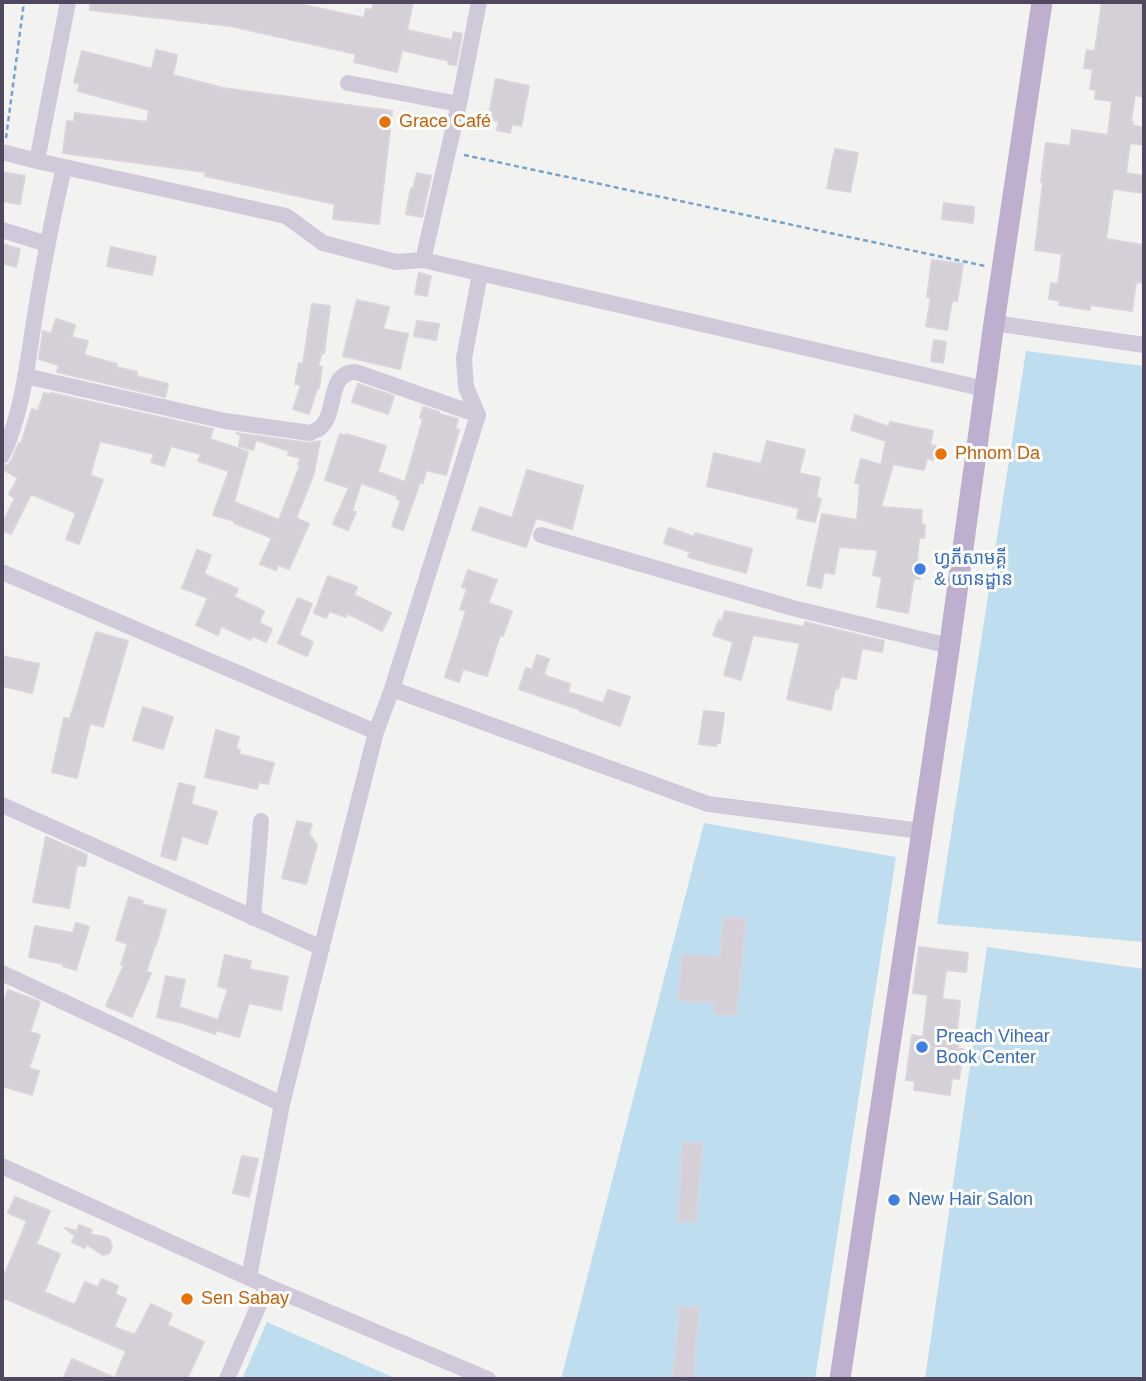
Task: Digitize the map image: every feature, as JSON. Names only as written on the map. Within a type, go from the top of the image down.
[{"type":"main road","points":[[840,1379],[1042,2]]},
{"type":"street","points":[[37,161],[68,2]]},
{"type":"street","points":[[423,260],[479,2]]},
{"type":"street","points":[[348,83],[459,104]]},
{"type":"street","points":[[3,152],[286,216],[324,243],[396,262],[423,260],[985,389]]},
{"type":"street","points":[[2,456],[15,421],[25,376],[47,244],[64,167]]},
{"type":"street","points":[[2,230],[47,244]]},
{"type":"street","points":[[249,1277],[282,1104],[376,732],[478,415],[466,387],[464,358],[480,274]]},
{"type":"street","points":[[994,323],[1144,345]]},
{"type":"street","points":[[25,376],[225,421],[310,433],[320,429],[326,420],[339,378],[347,372],[356,372],[478,415]]},
{"type":"street","points":[[541,535],[793,608],[949,646]]},
{"type":"street","points":[[2,572],[376,732]]},
{"type":"street","points":[[392,689],[708,804],[921,831]]},
{"type":"street","points":[[2,805],[322,948]]},
{"type":"street","points":[[253,918],[261,821]]},
{"type":"street","points":[[2,973],[282,1104]]},
{"type":"street","points":[[2,1166],[267,1286],[488,1379]]},
{"type":"street","points":[[227,1379],[267,1286]]},
{"type":"path","points":[[3,152],[24,2]]},
{"type":"path","points":[[448,151],[1002,270]]},
{"type":"shaded area","points":[[1026,351],[1144,366],[1144,942],[937,924]]},
{"type":"shaded area","points":[[704,823],[896,857],[815,1379],[561,1379]]},
{"type":"shaded area","points":[[987,947],[1144,969],[1144,1379],[925,1379]]},
{"type":"shaded area","points":[[267,1322],[397,1379],[242,1379]]},
{"type":"building","points":[[90,2],[291,2],[364,18],[366,9],[372,10],[374,2],[413,2],[407,30],[452,40],[454,32],[462,34],[456,65],[402,50],[397,72],[354,62],[356,54],[230,26],[90,10]]},
{"type":"building","points":[[1102,2],[1144,2],[1144,97],[1135,95],[1131,121],[1132,125],[1144,128],[1144,145],[1130,143],[1126,173],[1144,176],[1144,193],[1113,189],[1106,239],[1144,245],[1144,283],[1136,282],[1132,311],[1090,305],[1090,310],[1059,305],[1060,301],[1049,299],[1051,283],[1058,284],[1062,254],[1035,250],[1046,143],[1070,146],[1072,130],[1108,135],[1112,101],[1095,99],[1096,90],[1090,89],[1093,69],[1084,68],[1087,50],[1095,51]]},
{"type":"building","points":[[156,50],[177,55],[173,75],[223,88],[392,111],[379,224],[333,219],[335,204],[205,176],[206,172],[63,153],[67,121],[74,122],[75,113],[147,122],[149,110],[78,91],[80,84],[74,82],[82,51],[152,69]]},
{"type":"building","points":[[496,79],[529,86],[521,126],[512,124],[510,133],[497,130],[499,121],[488,119]]},
{"type":"building","points":[[835,149],[858,153],[850,192],[827,188]]},
{"type":"building","points":[[2,172],[25,176],[20,204],[2,201]]},
{"type":"building","points":[[417,173],[431,176],[422,217],[406,214]]},
{"type":"building","points":[[944,203],[974,207],[973,223],[942,219]]},
{"type":"building","points":[[2,244],[20,249],[16,267],[2,263]]},
{"type":"building","points":[[111,247],[156,257],[152,275],[107,266]]},
{"type":"building","points":[[932,260],[963,264],[957,301],[952,301],[947,330],[926,326],[931,298],[927,297]]},
{"type":"building","points":[[419,273],[431,276],[427,296],[415,294]]},
{"type":"building","points":[[357,300],[389,307],[383,329],[408,334],[400,369],[343,356]]},
{"type":"building","points":[[312,304],[330,306],[324,353],[322,352],[318,366],[322,367],[319,388],[309,414],[293,409],[301,385],[295,384],[299,363],[303,364]]},
{"type":"building","points":[[56,319],[75,325],[72,337],[88,341],[84,355],[137,372],[136,376],[168,384],[165,397],[57,372],[59,365],[39,359],[43,331],[51,334]]},
{"type":"building","points":[[417,321],[439,324],[436,340],[414,336]]},
{"type":"building","points":[[934,340],[946,342],[943,363],[931,361]]},
{"type":"building","points":[[358,384],[394,396],[388,414],[352,402]]},
{"type":"building","points":[[44,393],[213,429],[210,439],[248,452],[234,502],[279,520],[301,458],[256,440],[253,450],[239,446],[241,435],[236,433],[309,443],[320,441],[313,476],[296,518],[309,524],[289,569],[278,565],[276,570],[260,564],[272,538],[234,523],[235,521],[213,515],[229,471],[198,461],[201,454],[171,446],[164,466],[151,462],[154,454],[100,441],[90,475],[103,480],[79,544],[66,539],[76,513],[31,494],[11,534],[2,530],[2,524],[15,498],[9,494],[18,478],[2,469],[2,466],[8,465],[12,460],[19,443],[21,444],[32,409],[38,411]]},
{"type":"building","points":[[423,407],[458,419],[455,429],[459,430],[446,475],[426,470],[403,530],[392,526],[401,500],[397,499],[397,496],[361,483],[352,511],[356,512],[348,530],[333,524],[349,488],[325,480],[340,434],[386,446],[378,472],[405,482],[423,419],[420,418]]},
{"type":"building","points":[[855,415],[889,427],[890,422],[933,431],[930,445],[936,446],[933,460],[927,458],[924,470],[893,464],[881,507],[922,510],[924,538],[919,538],[917,562],[923,563],[920,579],[914,578],[908,613],[877,607],[882,577],[873,575],[878,550],[839,547],[834,574],[824,572],[821,588],[807,585],[822,514],[857,520],[860,484],[855,483],[861,459],[881,465],[886,441],[851,430]]},
{"type":"building","points":[[767,441],[805,450],[799,473],[820,478],[816,497],[821,499],[815,522],[797,518],[799,508],[707,486],[714,453],[761,464]]},
{"type":"building","points":[[527,470],[583,486],[572,529],[536,518],[526,547],[472,530],[480,507],[512,518]]},
{"type":"building","points":[[669,528],[694,537],[695,533],[752,549],[746,573],[688,557],[690,552],[664,543]]},
{"type":"building","points":[[197,550],[211,555],[204,574],[238,589],[234,597],[264,611],[259,623],[272,629],[266,642],[253,636],[251,640],[221,626],[218,635],[196,625],[208,598],[182,588]]},
{"type":"building","points":[[468,570],[497,580],[488,603],[512,611],[503,636],[500,635],[487,676],[463,669],[459,682],[445,677],[466,611],[460,609],[467,589],[462,587]]},
{"type":"building","points":[[328,576],[357,587],[354,595],[391,613],[382,631],[347,613],[346,617],[329,611],[326,618],[314,613]]},
{"type":"building","points":[[298,598],[312,604],[299,635],[313,642],[307,656],[278,643]]},
{"type":"building","points":[[725,611],[804,627],[805,622],[884,641],[882,652],[862,648],[856,679],[841,676],[838,689],[835,688],[831,710],[787,699],[800,643],[753,635],[741,680],[724,675],[733,642],[713,635]]},
{"type":"building","points":[[96,632],[128,641],[103,727],[90,723],[77,778],[52,772],[64,718],[70,719]]},
{"type":"building","points":[[537,655],[549,659],[544,674],[570,684],[568,692],[603,703],[608,690],[630,697],[620,726],[519,689],[526,668],[532,670]]},
{"type":"building","points":[[2,656],[39,664],[32,693],[2,686]]},
{"type":"building","points":[[143,707],[173,717],[163,749],[133,740]]},
{"type":"building","points":[[704,711],[724,713],[720,743],[716,743],[716,746],[699,744]]},
{"type":"building","points":[[216,730],[239,737],[236,749],[240,750],[239,754],[274,763],[268,784],[259,782],[257,789],[205,777]]},
{"type":"building","points":[[179,783],[195,787],[191,804],[217,812],[207,844],[182,836],[176,860],[161,856]]},
{"type":"building","points":[[297,821],[312,824],[309,834],[317,845],[306,884],[282,878]]},
{"type":"building","points":[[46,837],[87,855],[85,866],[77,865],[69,908],[33,902]]},
{"type":"building","points":[[129,897],[143,901],[142,904],[166,910],[146,972],[151,973],[132,1017],[106,1006],[124,965],[121,964],[128,944],[116,940]]},
{"type":"building","points":[[724,917],[746,919],[736,1016],[714,1013],[715,1003],[678,1000],[682,954],[720,958]]},
{"type":"building","points":[[76,923],[89,927],[76,970],[63,966],[64,964],[29,957],[35,926],[73,933]]},
{"type":"building","points":[[919,947],[968,953],[966,972],[946,970],[942,999],[960,1001],[956,1041],[959,1041],[958,1049],[963,1049],[959,1079],[952,1078],[950,1095],[914,1090],[915,1081],[906,1080],[912,1035],[923,1037],[928,995],[913,993]]},
{"type":"building","points":[[225,955],[251,961],[249,969],[288,977],[281,1010],[249,1003],[239,1037],[216,1030],[215,1034],[157,1017],[166,976],[185,980],[179,1007],[218,1020],[228,989],[218,986]]},
{"type":"building","points":[[8,990],[40,1002],[30,1032],[40,1035],[29,1068],[39,1071],[32,1095],[2,1086],[2,1007]]},
{"type":"building","points":[[683,1142],[702,1143],[696,1222],[678,1221]]},
{"type":"building","points":[[242,1156],[258,1159],[249,1197],[233,1193]]},
{"type":"building","points":[[15,1197],[50,1211],[36,1244],[60,1254],[44,1292],[75,1305],[85,1282],[98,1287],[102,1279],[118,1286],[115,1294],[126,1299],[114,1327],[135,1335],[151,1304],[172,1314],[167,1325],[204,1342],[187,1379],[63,1379],[72,1359],[115,1378],[126,1351],[2,1297],[2,1281],[27,1221],[8,1213]]},
{"type":"building","points":[[79,1225],[92,1230],[90,1234],[108,1238],[112,1247],[109,1253],[103,1255],[86,1244],[85,1248],[72,1242],[75,1236],[65,1228],[77,1231]]},
{"type":"building","points":[[680,1307],[699,1308],[693,1379],[673,1379]]},
{"type":"place","name":"Grace Café","points":[[385,122]]},
{"type":"place","name":"Phnom Da","points":[[941,454]]},
{"type":"place","name":"ហ្វភីសាមគ្គី & យានដ្ឋាន","points":[[920,569]]},
{"type":"place","name":"Preach Vihear Book Center","points":[[922,1047]]},
{"type":"place","name":"New Hair Salon","points":[[894,1200]]},
{"type":"place","name":"Sen Sabay","points":[[187,1299]]}]
